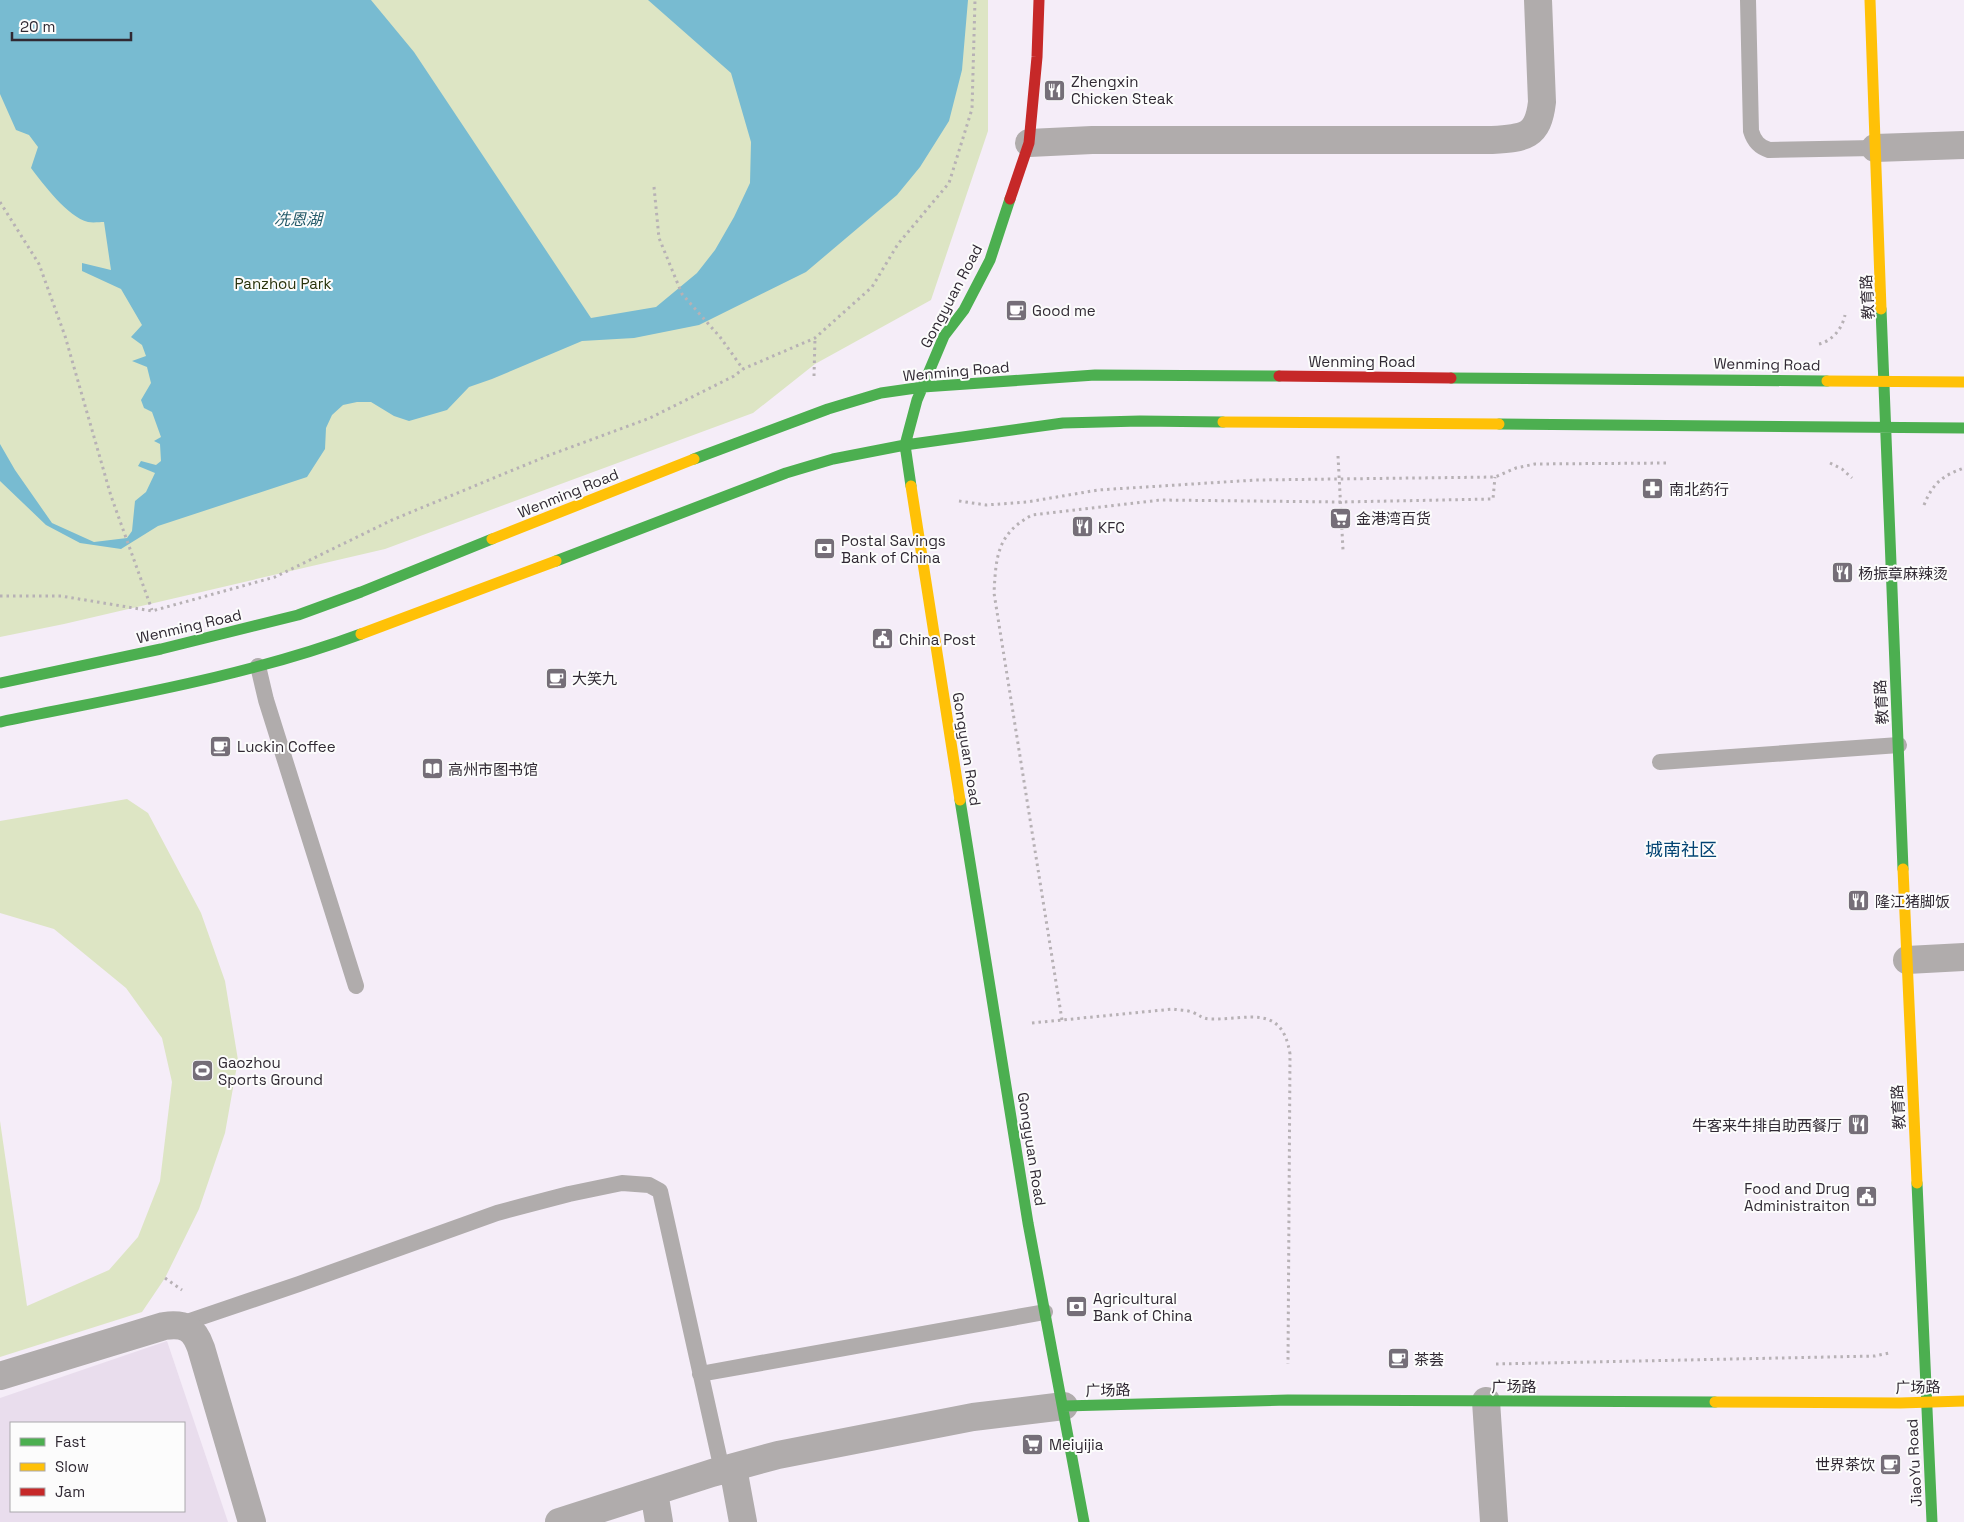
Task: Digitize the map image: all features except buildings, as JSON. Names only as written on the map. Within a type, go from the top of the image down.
[{"type":"street","name":"Gongyuan Road","points":[[1039,0],[1037,56],[1029,142],[990,260],[964,310],[944,336],[917,400],[905,445],[1028,1222],[1064,1406],[1084,1522]]},
{"type":"street","points":[[1029,142],[1092,140],[1492,140],[1508,139],[1526,134],[1534,130],[1540,119],[1542,102],[1538,0]]},
{"type":"street","name":"教育路","points":[[1870,0],[1926,1403]]},
{"type":"street","points":[[1875,148],[1964,145]]},
{"type":"street","name":"Wenming Road","points":[[0,682],[161,649],[298,615],[361,592],[639,480],[828,409],[881,393],[923,387],[1095,375],[1964,382]]},
{"type":"street","points":[[0,722],[258,666],[340,642],[786,472],[833,459],[905,445],[1063,423],[1140,421],[1964,428]]},
{"type":"street","points":[[1907,960],[1964,957]]},
{"type":"street","points":[[0,1376],[164,1326],[178,1324],[188,1328],[197,1335],[252,1522]]},
{"type":"street","name":"广场路","points":[[1064,1406],[1288,1400],[1964,1402]]},
{"type":"street","points":[[1486,1401],[1494,1522]]},
{"type":"street","name":"JiaoYu Road","points":[[1926,1403],[1932,1522]]},
{"type":"street","points":[[559,1522],[727,1469],[778,1455],[973,1417],[1064,1406]]},
{"type":"street","points":[[727,1469],[742,1522]]},
{"type":"street","points":[[654,1492],[658,1522]]},
{"type":"lane","points":[[1748,0],[1751,131],[1754,139],[1769,150],[1875,148]]},
{"type":"lane","points":[[258,666],[269,709],[356,986]]},
{"type":"lane","points":[[1660,762],[1899,745]]},
{"type":"lane","points":[[178,1324],[299,1284],[497,1214],[569,1194],[612,1185],[642,1184],[655,1187],[660,1191],[700,1374],[727,1469]]},
{"type":"lane","points":[[700,1374],[1045,1312]]},
{"type":"path","points":[[0,596],[61,596],[152,611],[275,577],[392,520],[547,456],[650,418],[734,376],[743,369],[815,338],[872,287],[898,244],[949,183],[972,109],[975,0]]},
{"type":"path","points":[[654,187],[659,238],[682,294],[720,337],[743,369]]},
{"type":"path","points":[[0,202],[39,264],[66,336],[111,496],[152,611]]},
{"type":"path","points":[[1816,345],[1829,342],[1836,334],[1845,318],[1845,310]]},
{"type":"path","points":[[814,376],[815,338]]},
{"type":"path","points":[[1336,423],[1343,550]]},
{"type":"path","points":[[1825,462],[1842,469],[1857,483]]},
{"type":"path","points":[[959,500],[986,505],[1027,502],[1098,490],[1161,485],[1340,478],[1495,477],[1516,468],[1536,464],[1670,463]]},
{"type":"path","points":[[1062,1020],[994,593],[995,565],[1000,546],[1009,532],[1020,522],[1032,515],[1160,500],[1341,502],[1493,499],[1495,477]]},
{"type":"path","points":[[996,1027],[1173,1009],[1192,1012],[1208,1019],[1257,1017],[1281,1026],[1286,1036],[1290,1054],[1288,1400]]},
{"type":"path","points":[[165,1278],[183,1290]]},
{"type":"path","points":[[1495,1364],[1875,1356],[1890,1353],[1896,1348]]},
{"type":"shaded area","points":[[167,1341],[228,1522],[0,1522],[0,1398]]},
{"type":"green space","name":"Panzhou Park","points":[[0,0],[988,0],[988,131],[931,300],[815,364],[753,413],[385,549],[64,624],[0,637]]},
{"type":"green space","name":"Gaozhou Sports Ground","points":[[127,799],[148,813],[201,913],[225,981],[238,1060],[225,1133],[199,1209],[165,1278],[142,1312],[0,1357],[0,1121],[27,1306],[109,1270],[138,1237],[160,1181],[172,1082],[162,1038],[126,988],[54,929],[0,913],[0,821]]},
{"type":"water","name":"冼恩湖","points":[[0,0],[371,0],[414,52],[591,318],[656,307],[697,273],[715,250],[734,217],[750,183],[751,142],[731,73],[648,0],[968,0],[962,70],[949,121],[920,167],[897,195],[806,272],[699,325],[634,338],[582,341],[469,387],[447,410],[409,421],[394,416],[371,402],[343,405],[332,415],[326,428],[325,449],[307,477],[158,526],[121,549],[80,543],[46,525],[0,481],[0,444],[15,470],[52,523],[94,542],[127,538],[132,531],[135,501],[146,492],[155,473],[138,466],[141,461],[156,465],[161,461],[160,444],[154,441],[161,437],[152,412],[144,408],[141,400],[151,383],[147,367],[132,361],[146,356],[142,345],[131,337],[142,325],[121,289],[82,271],[82,263],[111,270],[104,222],[88,222],[72,214],[42,182],[31,168],[38,147],[29,135],[16,130],[0,94]]},
{"type":"traffic: fast","points":[[911,486],[905,445],[917,400],[944,336],[964,310],[990,260],[1010,199]]},
{"type":"traffic: fast","points":[[1881,309],[1903,869]]},
{"type":"traffic: fast","points":[[694,459],[828,409],[881,393],[923,387],[1095,375],[1279,376]]},
{"type":"traffic: fast","points":[[1451,378],[1827,381]]},
{"type":"traffic: fast","points":[[556,561],[786,473],[833,459],[905,445],[1063,423],[1140,421],[1223,422]]},
{"type":"traffic: fast","points":[[1499,424],[1964,428]]},
{"type":"traffic: fast","points":[[0,683],[161,649],[298,615],[361,592],[492,539]]},
{"type":"traffic: fast","points":[[0,722],[137,695],[228,674],[317,649],[361,634]]},
{"type":"traffic: fast","points":[[960,800],[1028,1223],[1084,1522]]},
{"type":"traffic: fast","points":[[1917,1183],[1932,1522]]},
{"type":"traffic: fast","points":[[1064,1406],[1288,1400],[1715,1402]]},
{"type":"traffic: slow","points":[[1870,0],[1881,309]]},
{"type":"traffic: slow","points":[[1827,381],[1964,382]]},
{"type":"traffic: slow","points":[[1223,422],[1499,424]]},
{"type":"traffic: slow","points":[[492,539],[694,459]]},
{"type":"traffic: slow","points":[[911,486],[960,800]]},
{"type":"traffic: slow","points":[[361,634],[556,561]]},
{"type":"traffic: slow","points":[[1903,869],[1917,1183]]},
{"type":"traffic: slow","points":[[1715,1402],[1900,1403],[1964,1401]]},
{"type":"traffic: jam","points":[[1010,199],[1029,143],[1037,57],[1039,0]]},
{"type":"traffic: jam","points":[[1279,376],[1451,378]]},
{"type":"place","name":"Zhengxin Chicken Steak","points":[[1055,90]]},
{"type":"place","name":"Good me","points":[[1016,310]]},
{"type":"place","name":"南北药行","points":[[1653,489]]},
{"type":"place","name":"金港湾百货","points":[[1340,518]]},
{"type":"place","name":"KFC","points":[[1082,527]]},
{"type":"place","name":"Postal Savings Bank of China","points":[[825,549]]},
{"type":"place","name":"杨振章麻辣烫","points":[[1842,573]]},
{"type":"place","name":"China Post","points":[[883,639]]},
{"type":"place","name":"大笑九","points":[[556,678]]},
{"type":"place","name":"Luckin Coffee","points":[[221,746]]},
{"type":"place","name":"高州市图书馆","points":[[432,769]]},
{"type":"place","name":"隆江猪脚饭","points":[[1859,901]]},
{"type":"place","name":"Gaozhou Sports Ground","points":[[202,1071]]},
{"type":"place","name":"牛客来牛排自助西餐厅","points":[[1858,1125]]},
{"type":"place","name":"Food and Drug Administraiton","points":[[1866,1197]]},
{"type":"place","name":"Agricultural Bank of China","points":[[1077,1307]]},
{"type":"place","name":"茶荟","points":[[1398,1359]]},
{"type":"place","name":"Meiyijia","points":[[1033,1444]]},
{"type":"place","name":"世界茶饮","points":[[1891,1464]]},
{"type":"district","name":"城南社区","points":[[1681,849]]}]
